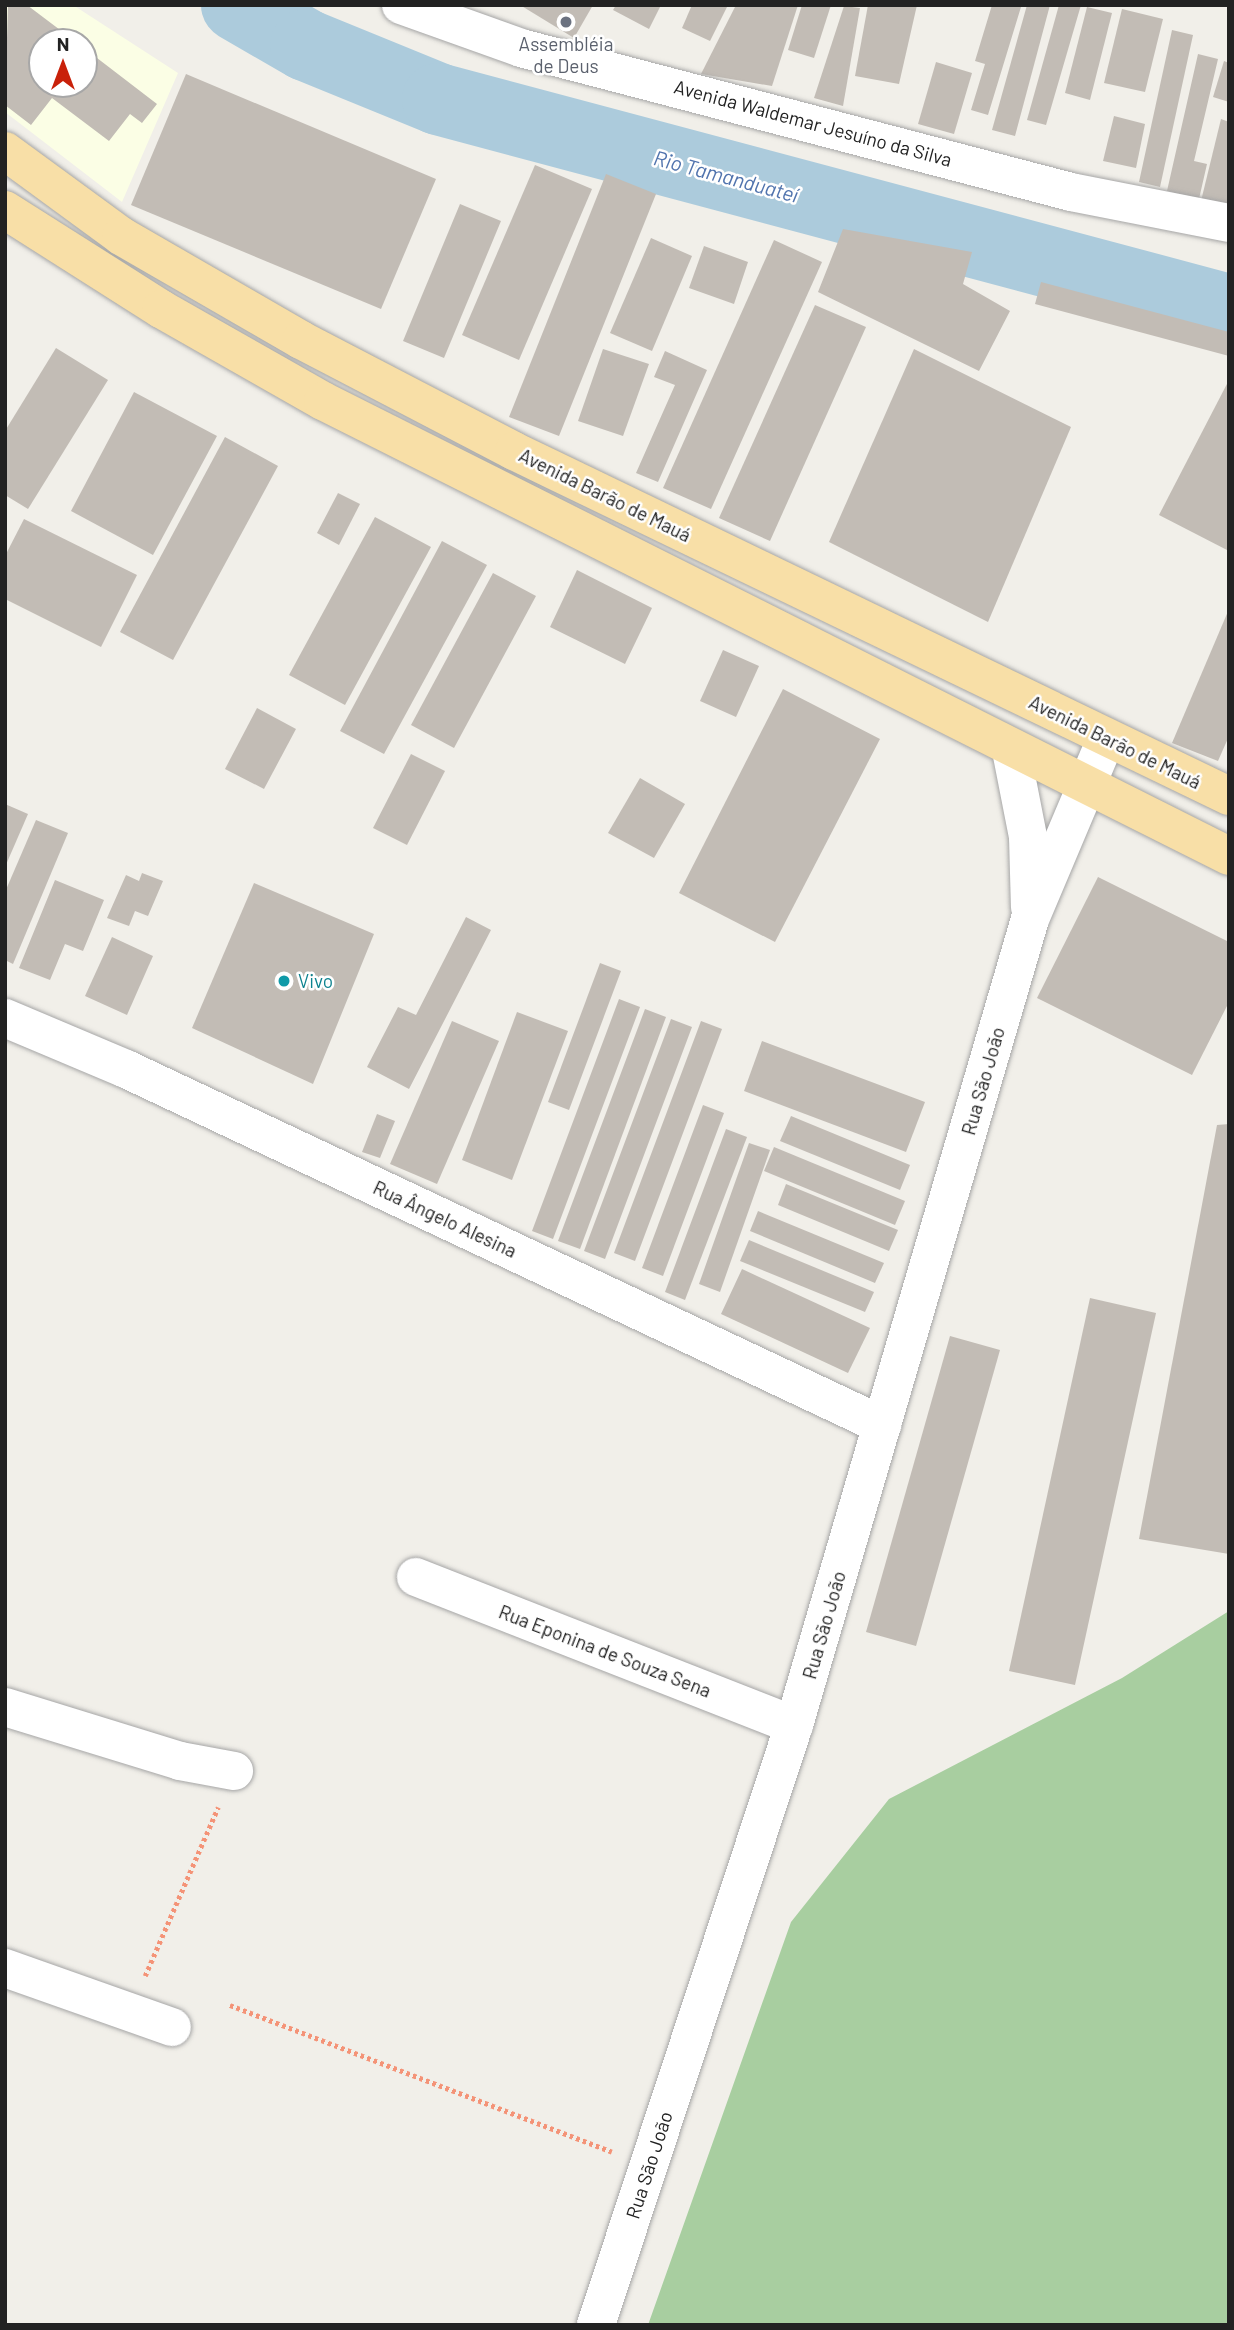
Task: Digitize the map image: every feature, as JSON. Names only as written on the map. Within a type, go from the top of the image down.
[{"type":"main road","name":"Avenida Barão de Mauá","points":[[5,151],[121,236],[301,340],[514,451],[1229,796]]},
{"type":"main road","points":[[15,223],[323,401],[1011,750],[1229,856]]},
{"type":"street","name":"Avenida Waldemar Jesuíno da Silva","points":[[401,5],[522,48],[1071,192],[1229,223]]},
{"type":"street","name":"Rua São João","points":[[596,2325],[794,1726],[1030,919],[1106,738]]},
{"type":"street","name":"Rua São João","points":[[1011,750],[1028,837],[1030,919]]},
{"type":"street","name":"Rua Ângelo Alesina","points":[[5,1018],[126,1069],[882,1425]]},
{"type":"street","name":"Rua Eponina de Souza Sena","points":[[416,1577],[794,1726]]},
{"type":"street","points":[[5,1707],[180,1761],[234,1771]]},
{"type":"street","points":[[5,1968],[172,2027]]},
{"type":"path","points":[[129,2012],[234,1771]]},
{"type":"path","points":[[230,2005],[649,2166]]},
{"type":"shaded area","points":[[5,5],[73,5],[178,73],[122,202],[5,112]]},
{"type":"green space","points":[[1229,1611],[1229,2325],[648,2325],[791,1922],[889,1799],[1122,1678]]},
{"type":"building","points":[[8,5],[27,5],[57,28],[28,28],[28,98],[52,98],[31,125],[5,105]]},
{"type":"building","name":"Assembléia de Deus","points":[[520,5],[593,5],[574,38]]},
{"type":"building","points":[[616,5],[661,5],[649,29],[613,10]]},
{"type":"building","points":[[692,5],[728,5],[710,41],[682,28]]},
{"type":"building","points":[[736,5],[798,5],[772,86],[701,74]]},
{"type":"building","points":[[802,5],[831,5],[814,58],[788,50]]},
{"type":"building","points":[[868,5],[917,5],[899,84],[855,76]]},
{"type":"building","points":[[992,5],[1021,7],[988,115],[971,110],[985,64],[975,61]]},
{"type":"building","points":[[1027,5],[1050,5],[1015,136],[992,130]]},
{"type":"building","points":[[1059,5],[1081,5],[1046,125],[1027,120]]},
{"type":"building","points":[[844,6],[860,8],[843,106],[814,98]]},
{"type":"building","points":[[1087,7],[1112,13],[1090,100],[1065,93]]},
{"type":"building","points":[[1122,9],[1163,19],[1145,92],[1104,83]]},
{"type":"building","points":[[1172,30],[1193,35],[1160,187],[1139,182]]},
{"type":"building","points":[[1198,54],[1218,59],[1194,161],[1207,164],[1199,199],[1167,191]]},
{"type":"building","points":[[98,59],[157,104],[142,123],[130,114],[109,141],[52,98],[98,98]]},
{"type":"building","points":[[1224,61],[1229,63],[1229,102],[1213,97]]},
{"type":"building","points":[[936,62],[972,73],[954,134],[918,124]]},
{"type":"building","points":[[186,74],[436,179],[381,309],[131,205]]},
{"type":"building","points":[[1114,116],[1145,124],[1136,168],[1103,161]]},
{"type":"building","points":[[1221,119],[1229,122],[1229,203],[1201,201]]},
{"type":"building","points":[[535,165],[592,189],[519,360],[462,335]]},
{"type":"building","points":[[606,174],[656,194],[559,436],[509,417]]},
{"type":"building","points":[[460,204],[501,221],[444,358],[403,341]]},
{"type":"building","points":[[843,229],[972,252],[963,284],[1010,311],[979,371],[818,292]]},
{"type":"building","points":[[651,238],[692,256],[652,351],[610,333]]},
{"type":"building","points":[[774,240],[822,262],[711,509],[663,488]]},
{"type":"building","points":[[704,246],[748,262],[734,304],[689,288]]},
{"type":"building","points":[[1041,282],[1229,332],[1229,356],[1035,304]]},
{"type":"building","points":[[815,305],[866,327],[770,541],[719,518]]},
{"type":"building","points":[[56,348],[108,380],[28,509],[5,495],[5,431]]},
{"type":"building","points":[[603,349],[649,364],[623,436],[578,421]]},
{"type":"building","points":[[914,349],[1071,427],[988,622],[829,542]]},
{"type":"building","points":[[665,351],[707,370],[658,482],[636,473],[675,385],[654,377]]},
{"type":"building","points":[[1229,380],[1229,547],[1227,550],[1159,515]]},
{"type":"building","points":[[134,392],[217,436],[153,555],[71,511]]},
{"type":"building","points":[[225,437],[278,466],[173,660],[120,632]]},
{"type":"building","points":[[338,493],[360,504],[339,545],[317,533]]},
{"type":"building","points":[[375,517],[431,547],[345,705],[289,675]]},
{"type":"building","points":[[24,519],[137,575],[101,647],[5,599],[5,556]]},
{"type":"building","points":[[442,541],[487,565],[384,754],[340,731]]},
{"type":"building","points":[[577,570],[652,608],[625,664],[550,627]]},
{"type":"building","points":[[493,573],[536,596],[454,748],[411,725]]},
{"type":"building","points":[[1229,609],[1229,736],[1218,761],[1172,743]]},
{"type":"building","points":[[723,650],[759,666],[736,717],[700,701]]},
{"type":"building","points":[[783,689],[880,739],[775,942],[679,893]]},
{"type":"building","points":[[257,708],[296,729],[264,789],[225,769]]},
{"type":"building","points":[[411,754],[445,771],[407,845],[373,828]]},
{"type":"building","points":[[640,778],[685,804],[654,858],[608,833]]},
{"type":"building","points":[[5,804],[28,814],[5,867]]},
{"type":"building","points":[[36,820],[68,833],[13,964],[5,960],[5,892]]},
{"type":"building","points":[[142,873],[163,881],[148,916],[135,911],[129,926],[107,918],[126,875],[139,881]]},
{"type":"building","points":[[1098,877],[1229,942],[1229,1002],[1192,1075],[1037,998]]},
{"type":"building","points":[[55,880],[104,900],[83,951],[65,944],[50,980],[19,968]]},
{"type":"building","name":"Vivo","points":[[254,883],[374,934],[313,1084],[192,1028]]},
{"type":"building","points":[[466,917],[491,930],[409,1089],[367,1067],[398,1007],[416,1015]]},
{"type":"building","points":[[112,937],[153,956],[127,1015],[85,996]]},
{"type":"building","points":[[600,963],[621,971],[569,1110],[548,1102]]},
{"type":"building","points":[[619,999],[640,1007],[553,1239],[532,1231]]},
{"type":"building","points":[[645,1009],[666,1017],[580,1249],[558,1241]]},
{"type":"building","points":[[517,1012],[568,1031],[512,1180],[462,1160]]},
{"type":"building","points":[[671,1019],[692,1027],[605,1259],[584,1251]]},
{"type":"building","points":[[452,1021],[499,1041],[437,1184],[390,1164]]},
{"type":"building","points":[[701,1021],[722,1029],[635,1261],[614,1253]]},
{"type":"building","points":[[762,1041],[925,1102],[906,1152],[744,1091]]},
{"type":"building","points":[[703,1105],[724,1113],[663,1276],[642,1268]]},
{"type":"building","points":[[377,1114],[395,1121],[380,1158],[362,1152]]},
{"type":"building","points":[[791,1116],[910,1165],[900,1190],[780,1141]]},
{"type":"building","points":[[1229,1124],[1229,1554],[1139,1539],[1217,1125]]},
{"type":"building","points":[[726,1129],[747,1137],[685,1300],[665,1292]]},
{"type":"building","points":[[749,1143],[770,1150],[720,1292],[699,1284]]},
{"type":"building","points":[[774,1147],[905,1201],[895,1225],[764,1171]]},
{"type":"building","points":[[786,1184],[898,1230],[889,1251],[778,1205]]},
{"type":"building","points":[[758,1211],[884,1263],[875,1283],[750,1231]]},
{"type":"building","points":[[749,1240],[874,1292],[865,1312],[740,1261]]},
{"type":"building","points":[[742,1269],[870,1328],[848,1373],[721,1314]]},
{"type":"building","points":[[1090,1298],[1156,1313],[1075,1685],[1009,1671]]},
{"type":"building","points":[[950,1336],[1000,1350],[916,1646],[866,1632]]},
{"type":"waterway","name":"Rio Tamanduateí","points":[[237,5],[306,45],[438,99],[1229,310]]},
{"type":"place","name":"Assembléia de Deus","points":[[566,22]]},
{"type":"place","name":"Vivo","points":[[284,981]]}]
